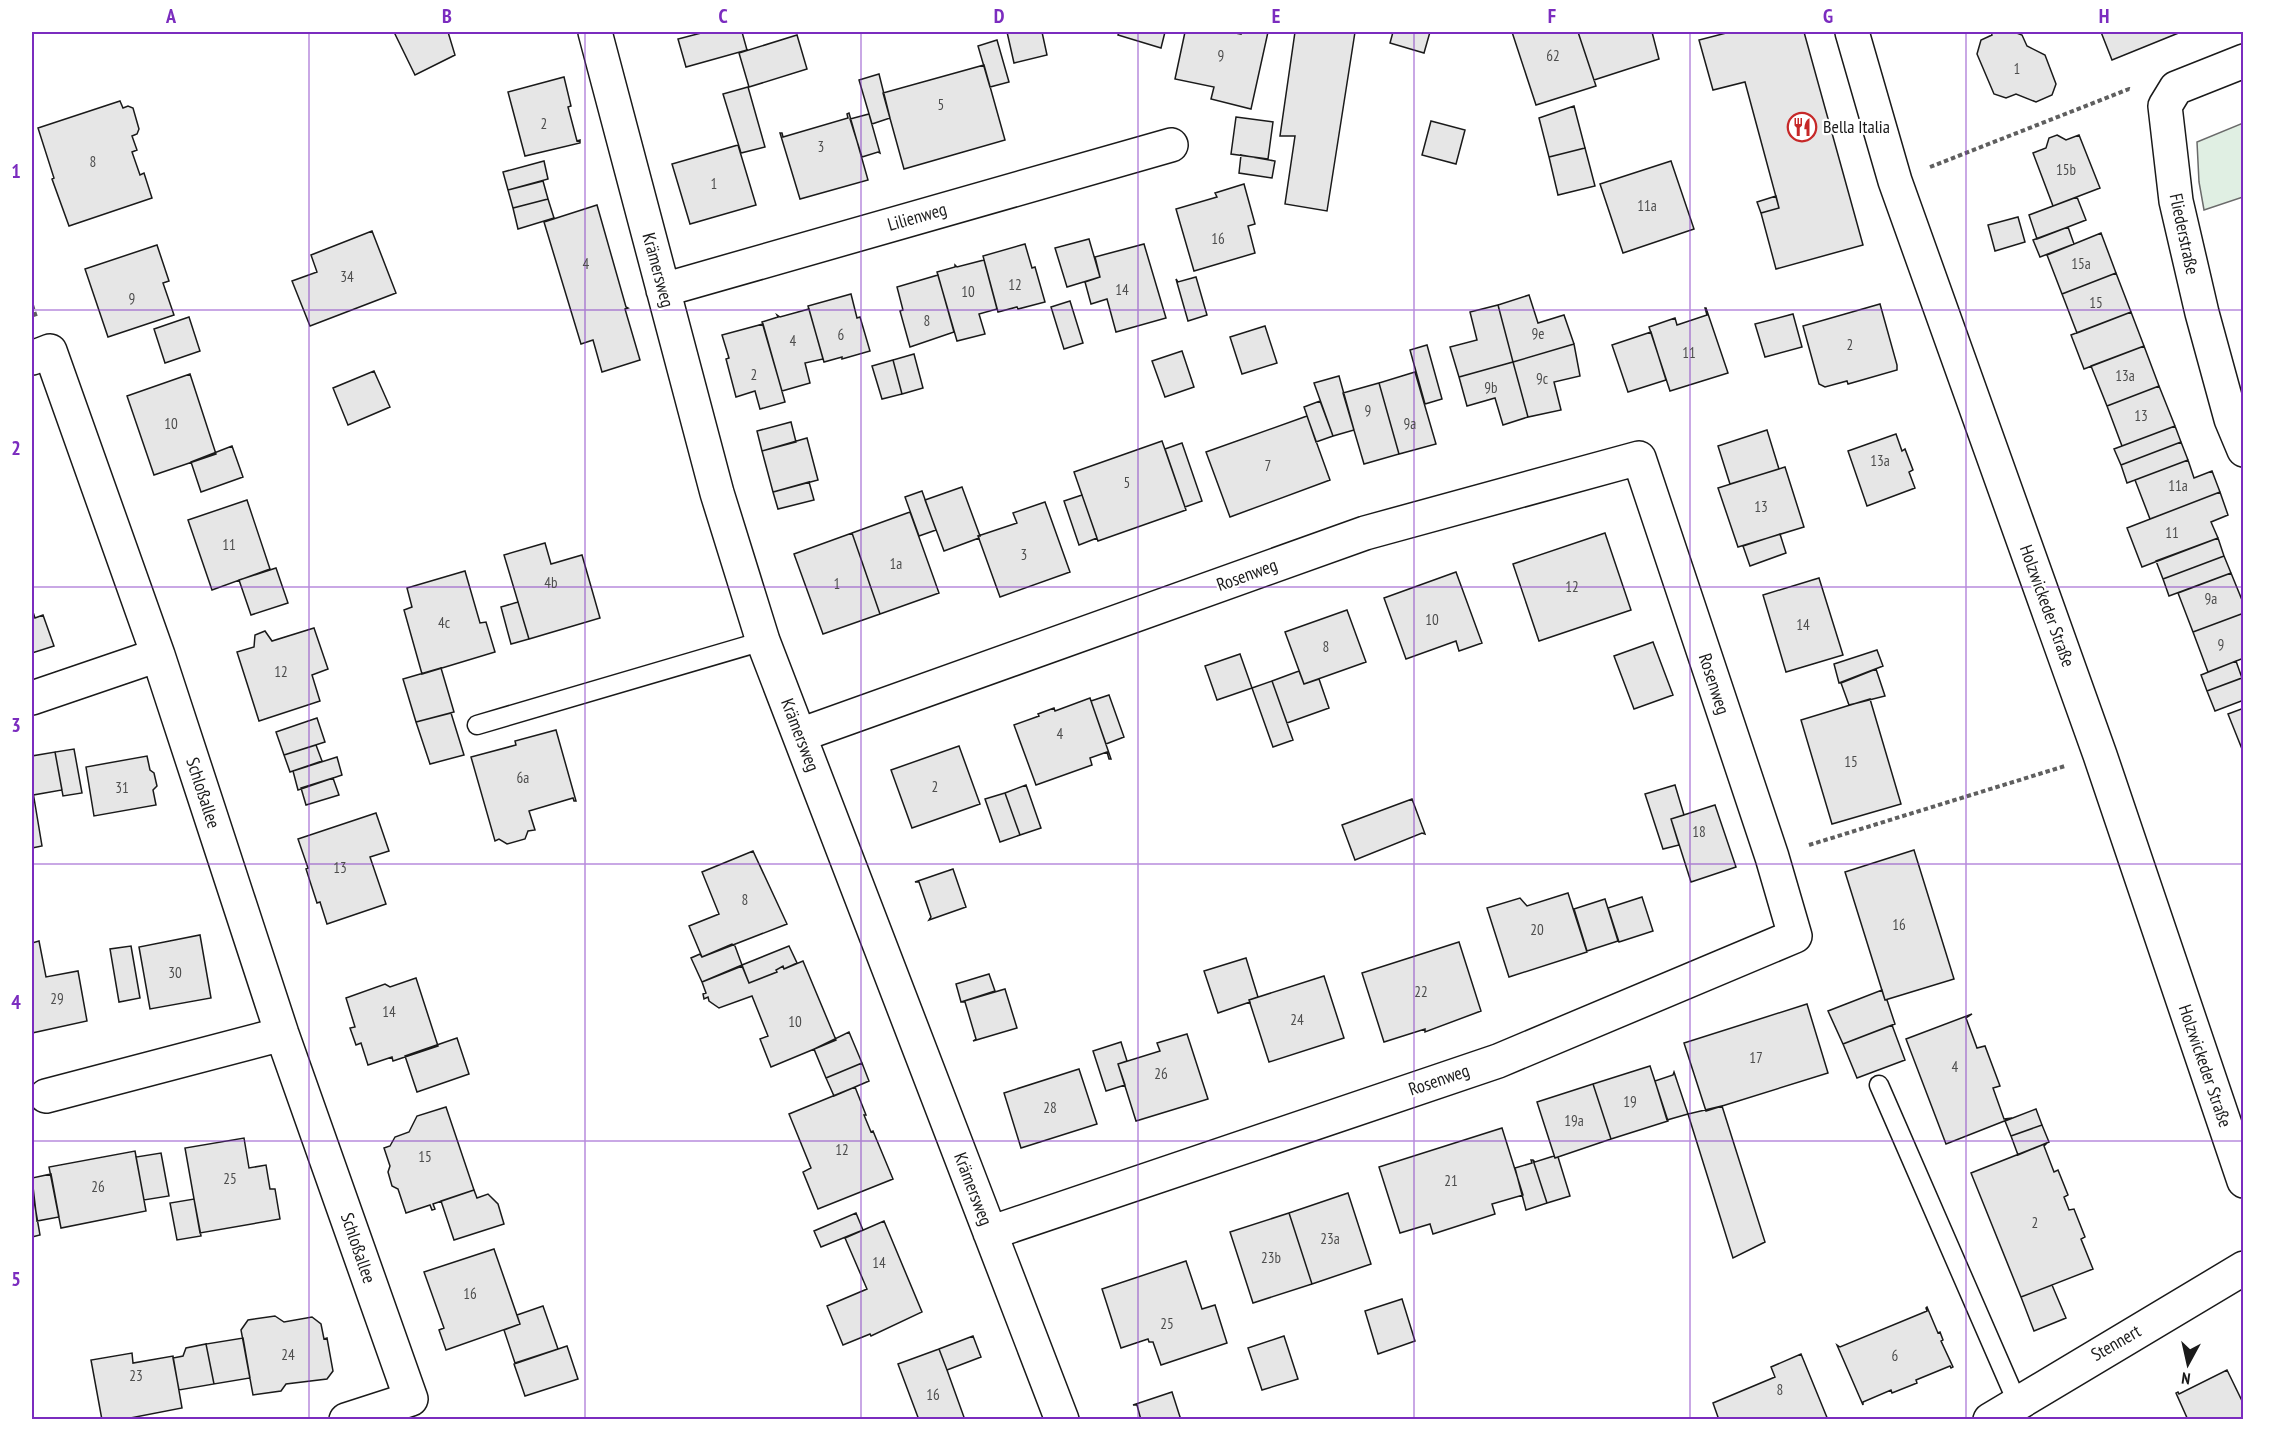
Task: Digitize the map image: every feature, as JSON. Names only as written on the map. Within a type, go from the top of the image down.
[{"type":"street","name":"Krämersweg","points":[[595,32],[717,492],[763,641],[1062,1419]]},
{"type":"street","name":"Holzwickeder Straße","points":[[1852,32],[1895,181],[2100,755],[2244,1181]]},
{"type":"street","points":[[2165,106],[2176,88],[2244,62]]},
{"type":"street","name":"Fliederstraße","points":[[2165,106],[2176,201],[2181,223],[2231,419],[2244,450]]},
{"type":"street","name":"Lilienweg","points":[[663,290],[1171,145]]},
{"type":"street","name":"Schloßallee","points":[[32,358],[50,351],[158,655],[282,1034],[411,1399],[346,1419]]},
{"type":"street","name":"Rosenweg","points":[[800,735],[1365,533],[1640,458],[1772,857],[1795,936],[1498,1061],[990,1233]]},
{"type":"street","points":[[32,698],[158,655]]},
{"type":"street","points":[[46,1096],[282,1034]]},
{"type":"street","name":"Stennert","points":[[1990,1419],[2244,1268]]},
{"type":"lane","points":[[477,725],[763,641]]},
{"type":"lane","points":[[1879,1085],[2017,1402]]},
{"type":"path","points":[[1895,181],[2129,89],[2165,106]]},
{"type":"path","points":[[1772,857],[2100,755]]},
{"type":"green space","points":[[2243,123],[2243,197],[2204,210],[2199,182],[2197,142]]},
{"type":"building","points":[[394,32],[448,32],[455,55],[415,75]]},
{"type":"building","points":[[705,32],[742,32],[747,50],[686,67],[678,39]]},
{"type":"building","points":[[1007,32],[1042,32],[1047,55],[1014,63]]},
{"type":"building","points":[[1119,32],[1165,32],[1161,48],[1118,35]]},
{"type":"building","points":[[1185,32],[1241,34],[1241,32],[1268,32],[1251,109],[1211,99],[1214,87],[1175,79]]},
{"type":"building","points":[[1295,32],[1355,32],[1327,211],[1285,204],[1295,136],[1280,136]]},
{"type":"building","points":[[1393,32],[1430,32],[1424,53],[1390,43]]},
{"type":"building","points":[[1512,32],[1578,32],[1596,86],[1536,105]]},
{"type":"building","points":[[1578,32],[1652,32],[1659,59],[1594,80]]},
{"type":"building","points":[[1730,32],[1804,32],[1863,245],[1776,269],[1761,213],[1779,208],[1745,82],[1713,90],[1699,40]]},
{"type":"building","points":[[1991,32],[2014,32],[2022,35],[2027,46],[2045,55],[2056,84],[2052,95],[2036,102],[2016,94],[2006,98],[1994,94],[1977,54],[1981,40],[1992,35]]},
{"type":"building","points":[[2101,32],[2181,32],[2112,60]]},
{"type":"building","points":[[797,35],[807,69],[749,87],[739,53]]},
{"type":"building","points":[[997,40],[1009,82],[990,87],[978,46]]},
{"type":"building","points":[[984,65],[1005,140],[904,169],[883,93]]},
{"type":"building","points":[[879,74],[890,118],[872,124],[859,80]]},
{"type":"building","points":[[564,77],[571,106],[568,107],[577,141],[580,140],[580,143],[525,156],[508,92]]},
{"type":"building","points":[[748,87],[765,147],[741,153],[723,94]]},
{"type":"building","points":[[120,101],[123,108],[128,106],[133,108],[139,129],[137,134],[132,136],[137,150],[132,152],[140,175],[144,173],[152,198],[69,226],[52,179],[54,178],[38,128]]},
{"type":"building","points":[[1574,106],[1585,148],[1549,157],[1539,118]]},
{"type":"building","points":[[849,113],[868,180],[800,199],[780,133],[783,137],[848,118]]},
{"type":"building","points":[[869,114],[880,153],[862,157],[850,119]]},
{"type":"building","points":[[1236,117],[1273,122],[1268,159],[1231,154]]},
{"type":"building","points":[[1431,121],[1465,130],[1456,164],[1422,155]]},
{"type":"building","points":[[2057,135],[2066,140],[2079,135],[2100,188],[2053,206],[2033,153],[2046,148],[2049,138]]},
{"type":"building","points":[[738,145],[756,205],[690,224],[672,164]]},
{"type":"building","points":[[1585,148],[1595,186],[1558,195],[1549,157]]},
{"type":"building","points":[[1241,155],[1275,161],[1272,178],[1239,173]]},
{"type":"building","points":[[544,161],[548,179],[508,190],[503,172]]},
{"type":"building","points":[[1671,161],[1694,229],[1623,253],[1600,184]]},
{"type":"building","points":[[543,181],[548,199],[513,208],[508,190]]},
{"type":"building","points":[[1244,184],[1255,224],[1248,226],[1255,253],[1194,271],[1176,209],[1217,197],[1215,193]]},
{"type":"building","points":[[1776,196],[1779,208],[1761,213],[1757,202]]},
{"type":"building","points":[[2077,197],[2086,220],[2037,239],[2029,215]]},
{"type":"building","points":[[548,199],[554,218],[518,229],[513,208]]},
{"type":"building","points":[[597,205],[628,308],[625,309],[640,360],[602,372],[593,340],[581,344],[544,222]]},
{"type":"building","points":[[2018,217],[2025,242],[1995,251],[1988,225]]},
{"type":"building","points":[[2068,227],[2074,244],[2040,257],[2033,240]]},
{"type":"building","points":[[372,231],[396,293],[310,326],[292,281],[317,272],[311,255]]},
{"type":"building","points":[[2101,233],[2116,273],[2062,294],[2047,255]]},
{"type":"building","points":[[1089,239],[1100,277],[1067,287],[1055,248]]},
{"type":"building","points":[[1025,244],[1032,268],[1035,267],[1045,302],[998,312],[983,256]]},
{"type":"building","points":[[1144,244],[1166,318],[1116,332],[1107,299],[1091,304],[1085,282],[1100,277],[1095,257]]},
{"type":"building","points":[[157,245],[169,281],[163,283],[174,315],[108,337],[85,269]]},
{"type":"building","points":[[984,260],[997,309],[979,314],[985,334],[957,341],[937,272],[955,267],[955,265],[957,267]]},
{"type":"building","points":[[2116,273],[2131,312],[2077,333],[2062,294]]},
{"type":"building","points":[[938,275],[954,332],[910,347],[900,311],[903,310],[897,287]]},
{"type":"building","points":[[1196,277],[1207,315],[1188,321],[1176,279],[1178,282]]},
{"type":"building","points":[[851,294],[857,318],[860,317],[870,351],[824,362],[808,306]]},
{"type":"building","points":[[1529,295],[1538,323],[1564,315],[1574,344],[1513,362],[1498,305]]},
{"type":"building","points":[[1070,301],[1083,343],[1064,349],[1051,307]]},
{"type":"building","points":[[1880,304],[1897,370],[1848,384],[1847,381],[1825,387],[1819,384],[1803,326]]},
{"type":"building","points":[[1498,305],[1513,362],[1459,377],[1450,347],[1477,340],[1470,312]]},
{"type":"building","points":[[1705,308],[1728,373],[1670,391],[1649,327],[1675,318],[1677,325],[1707,315]]},
{"type":"building","points":[[809,309],[823,359],[805,363],[810,383],[782,391],[762,322],[778,317],[777,315],[780,317]]},
{"type":"building","points":[[2131,312],[2144,346],[2084,369],[2071,335]]},
{"type":"building","points":[[1793,314],[1802,347],[1765,357],[1755,324]]},
{"type":"building","points":[[189,317],[200,351],[165,363],[154,329]]},
{"type":"building","points":[[763,324],[785,402],[760,409],[755,391],[736,397],[722,335]]},
{"type":"building","points":[[1265,326],[1277,363],[1242,374],[1230,337]]},
{"type":"building","points":[[1651,332],[1666,380],[1628,392],[1612,345]]},
{"type":"building","points":[[1574,344],[1580,376],[1554,382],[1561,410],[1528,417],[1513,362]]},
{"type":"building","points":[[1427,345],[1442,399],[1425,404],[1410,350]]},
{"type":"building","points":[[2144,346],[2159,386],[2107,406],[2091,366]]},
{"type":"building","points":[[1182,351],[1194,387],[1165,397],[1152,361]]},
{"type":"building","points":[[914,354],[923,388],[902,394],[893,360]]},
{"type":"building","points":[[893,360],[902,394],[882,399],[872,366]]},
{"type":"building","points":[[1513,362],[1528,417],[1503,425],[1495,398],[1467,406],[1459,377]]},
{"type":"building","points":[[374,371],[390,407],[348,425],[333,388]]},
{"type":"building","points":[[1415,372],[1436,444],[1399,454],[1379,383]]},
{"type":"building","points":[[190,374],[216,454],[154,475],[127,396]]},
{"type":"building","points":[[1339,376],[1354,430],[1333,436],[1314,383]]},
{"type":"building","points":[[1379,383],[1399,454],[1364,464],[1343,393]]},
{"type":"building","points":[[2159,386],[2175,426],[2122,446],[2107,406]]},
{"type":"building","points":[[1320,401],[1333,436],[1316,442],[1304,407]]},
{"type":"building","points":[[1307,416],[1330,480],[1230,517],[1206,452]]},
{"type":"building","points":[[791,422],[796,442],[762,451],[757,431]]},
{"type":"building","points":[[2175,426],[2181,442],[2121,465],[2114,449]]},
{"type":"building","points":[[1767,430],[1779,469],[1730,484],[1718,446]]},
{"type":"building","points":[[1896,434],[1902,451],[1905,449],[1913,470],[1909,472],[1915,488],[1867,506],[1848,451]]},
{"type":"building","points":[[807,438],[818,480],[773,492],[762,451]]},
{"type":"building","points":[[1162,441],[1186,510],[1098,541],[1074,472]]},
{"type":"building","points":[[2181,442],[2188,460],[2127,483],[2121,465]]},
{"type":"building","points":[[1182,443],[1202,501],[1185,507],[1165,449]]},
{"type":"building","points":[[232,446],[243,477],[201,492],[191,462]]},
{"type":"building","points":[[2188,460],[2194,478],[2212,471],[2220,492],[2150,519],[2135,480]]},
{"type":"building","points":[[1785,467],[1804,527],[1738,547],[1718,488]]},
{"type":"building","points":[[809,482],[814,500],[778,509],[773,492]]},
{"type":"building","points":[[962,487],[980,536],[944,551],[925,500]]},
{"type":"building","points":[[922,491],[936,530],[919,536],[905,497]]},
{"type":"building","points":[[2220,492],[2228,515],[2211,522],[2218,538],[2142,567],[2127,528]]},
{"type":"building","points":[[1082,495],[1097,538],[1079,545],[1064,501]]},
{"type":"building","points":[[247,500],[270,569],[212,590],[188,520]]},
{"type":"building","points":[[1045,502],[1070,572],[1000,597],[978,536],[1017,523],[1013,513]]},
{"type":"building","points":[[910,512],[939,593],[880,614],[852,533]]},
{"type":"building","points":[[852,533],[880,614],[823,634],[794,554]]},
{"type":"building","points":[[1605,533],[1631,610],[1539,641],[1513,564]]},
{"type":"building","points":[[1780,534],[1786,553],[1750,566],[1743,546]]},
{"type":"building","points":[[2218,538],[2224,556],[2163,579],[2156,561]]},
{"type":"building","points":[[545,543],[551,564],[582,555],[600,618],[529,639],[504,555]]},
{"type":"building","points":[[2224,556],[2231,573],[2169,596],[2163,579]]},
{"type":"building","points":[[276,568],[288,603],[251,615],[239,580]]},
{"type":"building","points":[[465,571],[480,623],[486,622],[495,652],[422,674],[404,610],[412,607],[407,588]]},
{"type":"building","points":[[1456,572],[1482,643],[1459,651],[1456,641],[1406,659],[1384,598]]},
{"type":"building","points":[[2231,573],[2244,605],[2244,613],[2193,632],[2178,593]]},
{"type":"building","points":[[1819,578],[1843,655],[1786,672],[1763,595]]},
{"type":"building","points":[[518,602],[529,639],[511,644],[501,607]]},
{"type":"building","points":[[32,609],[35,618],[43,615],[54,646],[32,653]]},
{"type":"building","points":[[1347,610],[1366,662],[1304,684],[1285,632]]},
{"type":"building","points":[[2244,613],[2244,658],[2208,672],[2193,632]]},
{"type":"building","points":[[314,628],[328,669],[312,675],[320,701],[259,721],[237,652],[254,647],[255,635],[265,631],[272,641]]},
{"type":"building","points":[[1653,642],[1673,695],[1634,709],[1614,656]]},
{"type":"building","points":[[1877,650],[1883,666],[1839,683],[1834,664]]},
{"type":"building","points":[[1240,654],[1252,688],[1217,700],[1205,666]]},
{"type":"building","points":[[2236,661],[2242,678],[2207,691],[2201,675]]},
{"type":"building","points":[[441,668],[454,712],[416,722],[403,679]]},
{"type":"building","points":[[1876,669],[1885,696],[1849,705],[1841,683]]},
{"type":"building","points":[[1299,671],[1304,684],[1319,679],[1329,708],[1287,723],[1272,681]]},
{"type":"building","points":[[2244,677],[2244,700],[2215,711],[2207,691]]},
{"type":"building","points":[[1272,681],[1293,740],[1273,747],[1252,688]]},
{"type":"building","points":[[1109,695],[1124,737],[1106,744],[1091,701]]},
{"type":"building","points":[[1090,698],[1111,759],[1107,752],[1090,758],[1092,765],[1036,785],[1014,725],[1054,708],[1055,711]]},
{"type":"building","points":[[1870,699],[1901,804],[1832,824],[1801,720]]},
{"type":"building","points":[[2244,708],[2244,754],[2228,714]]},
{"type":"building","points":[[451,713],[464,755],[430,764],[416,722]]},
{"type":"building","points":[[317,718],[325,742],[284,755],[276,732]]},
{"type":"building","points":[[556,730],[576,801],[573,798],[529,811],[535,830],[528,831],[525,839],[507,844],[499,839],[495,841],[471,757],[516,745],[515,741]]},
{"type":"building","points":[[316,745],[322,761],[290,772],[284,755]]},
{"type":"building","points":[[959,746],[980,804],[912,828],[891,770]]},
{"type":"building","points":[[74,749],[82,793],[63,796],[55,752]]},
{"type":"building","points":[[55,752],[62,790],[33,795],[32,756]]},
{"type":"building","points":[[147,756],[157,786],[153,790],[156,805],[94,816],[86,767]]},
{"type":"building","points":[[337,757],[342,775],[298,790],[293,771]]},
{"type":"building","points":[[333,778],[339,795],[306,805],[301,788]]},
{"type":"building","points":[[1026,785],[1041,828],[1020,835],[1005,793]]},
{"type":"building","points":[[1675,785],[1684,815],[1671,819],[1679,845],[1663,849],[1645,794]]},
{"type":"building","points":[[32,786],[42,846],[32,848]]},
{"type":"building","points":[[1005,793],[1020,835],[1000,842],[985,799]]},
{"type":"building","points":[[1412,799],[1425,834],[1422,833],[1355,860],[1342,825]]},
{"type":"building","points":[[1715,805],[1736,867],[1691,882],[1671,819]]},
{"type":"building","points":[[376,813],[389,851],[370,857],[386,904],[327,924],[320,902],[317,903],[298,839]]},
{"type":"building","points":[[1914,850],[1954,979],[1885,1000],[1845,872]]},
{"type":"building","points":[[753,851],[787,924],[702,957],[689,926],[719,914],[702,872]]},
{"type":"building","points":[[953,869],[966,907],[929,920],[931,917],[919,882],[915,882]]},
{"type":"building","points":[[1568,893],[1587,952],[1509,977],[1487,908],[1520,898],[1527,906]]},
{"type":"building","points":[[1642,897],[1653,931],[1619,942],[1608,908]]},
{"type":"building","points":[[1605,899],[1618,941],[1587,951],[1574,909]]},
{"type":"building","points":[[200,935],[211,998],[150,1009],[139,947]]},
{"type":"building","points":[[39,941],[46,977],[78,971],[87,1021],[32,1033],[32,943]]},
{"type":"building","points":[[1459,942],[1481,1011],[1425,1032],[1425,1029],[1384,1042],[1362,973]]},
{"type":"building","points":[[732,944],[735,946],[742,965],[702,982],[691,958],[700,954],[702,957]]},
{"type":"building","points":[[131,946],[140,998],[119,1002],[110,949]]},
{"type":"building","points":[[789,946],[797,963],[784,969],[783,966],[776,970],[777,972],[749,983],[742,965]]},
{"type":"building","points":[[1246,958],[1258,997],[1218,1013],[1204,971]]},
{"type":"building","points":[[803,961],[836,1040],[771,1067],[760,1039],[768,1036],[752,996],[719,1008],[709,1001],[708,997],[704,999],[703,994],[706,993],[702,982],[742,966],[749,983],[777,972],[776,970],[783,966],[784,969]]},
{"type":"building","points":[[989,974],[995,991],[961,1002],[956,984]]},
{"type":"building","points":[[1324,976],[1344,1038],[1269,1062],[1249,1000]]},
{"type":"building","points":[[416,978],[438,1046],[393,1061],[392,1057],[368,1065],[361,1043],[356,1045],[350,1028],[355,1027],[346,998],[385,984],[390,987]]},
{"type":"building","points":[[1005,989],[1017,1028],[973,1041],[976,1039],[965,1002],[961,1002]]},
{"type":"building","points":[[1882,990],[1895,1024],[1843,1044],[1828,1011]]},
{"type":"building","points":[[1807,1004],[1828,1073],[1706,1111],[1684,1043]]},
{"type":"building","points":[[1972,1014],[1966,1018],[1977,1048],[1985,1046],[2000,1086],[1993,1088],[2004,1119],[2012,1118],[1946,1144],[1906,1039]]},
{"type":"building","points":[[1892,1025],[1905,1060],[1857,1078],[1843,1044]]},
{"type":"building","points":[[849,1032],[862,1063],[826,1078],[814,1049]]},
{"type":"building","points":[[1187,1034],[1208,1099],[1136,1121],[1118,1064],[1160,1051],[1157,1043]]},
{"type":"building","points":[[457,1038],[469,1074],[417,1092],[405,1056]]},
{"type":"building","points":[[1121,1042],[1127,1061],[1118,1064],[1125,1085],[1106,1091],[1093,1051]]},
{"type":"building","points":[[862,1063],[869,1081],[834,1096],[826,1078]]},
{"type":"building","points":[[1650,1066],[1668,1121],[1611,1139],[1593,1084]]},
{"type":"building","points":[[1079,1069],[1097,1124],[1021,1148],[1004,1093]]},
{"type":"building","points":[[1674,1072],[1688,1114],[1667,1120],[1655,1081],[1673,1075]]},
{"type":"building","points":[[1593,1084],[1611,1139],[1555,1158],[1537,1102]]},
{"type":"building","points":[[855,1087],[871,1132],[873,1131],[893,1179],[818,1209],[803,1172],[811,1168],[789,1114]]},
{"type":"building","points":[[1722,1106],[1765,1242],[1733,1258],[1688,1114]]},
{"type":"building","points":[[446,1107],[474,1190],[433,1204],[435,1209],[432,1210],[430,1205],[406,1213],[398,1189],[392,1186],[388,1172],[390,1166],[384,1148],[390,1146],[395,1137],[409,1132],[417,1116]]},
{"type":"building","points":[[2036,1109],[2042,1125],[2011,1136],[2005,1121]]},
{"type":"building","points":[[2042,1125],[2049,1142],[2018,1155],[2011,1136]]},
{"type":"building","points":[[1502,1128],[1523,1195],[1492,1204],[1495,1214],[1433,1234],[1430,1224],[1400,1233],[1379,1167]]},
{"type":"building","points":[[244,1138],[249,1168],[266,1165],[270,1189],[275,1189],[280,1219],[200,1233],[185,1148]]},
{"type":"building","points":[[2047,1143],[2044,1146],[2054,1172],[2058,1170],[2068,1195],[2064,1197],[2069,1210],[2074,1209],[2085,1237],[2081,1239],[2093,1269],[2021,1297],[1971,1173]]},
{"type":"building","points":[[135,1151],[146,1211],[61,1228],[49,1167]]},
{"type":"building","points":[[161,1153],[169,1196],[144,1200],[136,1157]]},
{"type":"building","points":[[1554,1156],[1558,1157],[1570,1196],[1547,1203],[1533,1160],[1535,1162]]},
{"type":"building","points":[[1531,1160],[1533,1160],[1547,1203],[1526,1210],[1515,1168],[1532,1163]]},
{"type":"building","points":[[51,1174],[59,1217],[37,1221],[32,1178]]},
{"type":"building","points":[[32,1189],[40,1235],[32,1237]]},
{"type":"building","points":[[474,1190],[477,1198],[488,1194],[498,1204],[504,1224],[454,1240],[441,1201]]},
{"type":"building","points":[[1348,1193],[1371,1264],[1312,1284],[1289,1213]]},
{"type":"building","points":[[194,1199],[201,1236],[177,1240],[170,1203]]},
{"type":"building","points":[[856,1213],[863,1230],[821,1247],[814,1231]]},
{"type":"building","points":[[1289,1213],[1312,1284],[1253,1303],[1230,1232]]},
{"type":"building","points":[[884,1221],[922,1312],[871,1336],[870,1334],[843,1345],[827,1306],[867,1289],[845,1238]]},
{"type":"building","points":[[494,1249],[520,1324],[446,1350],[439,1330],[444,1328],[424,1272]]},
{"type":"building","points":[[1186,1261],[1202,1309],[1215,1305],[1227,1343],[1161,1365],[1153,1342],[1149,1342],[1148,1339],[1121,1348],[1102,1289]]},
{"type":"building","points":[[2052,1285],[2066,1318],[2034,1331],[2021,1297]]},
{"type":"building","points":[[1402,1299],[1415,1341],[1378,1354],[1365,1311]]},
{"type":"building","points":[[543,1306],[558,1349],[515,1363],[504,1330],[520,1324],[517,1315]]},
{"type":"building","points":[[1927,1307],[1938,1333],[1940,1332],[1943,1340],[1941,1341],[1953,1367],[1950,1366],[1916,1380],[1917,1383],[1892,1393],[1891,1390],[1863,1402],[1863,1405],[1837,1345],[1840,1347],[1927,1311]]},
{"type":"building","points":[[275,1316],[284,1322],[312,1317],[321,1324],[324,1339],[327,1338],[333,1371],[327,1379],[286,1384],[281,1391],[253,1395],[241,1330],[248,1320]]},
{"type":"building","points":[[973,1336],[981,1357],[947,1370],[939,1349]]},
{"type":"building","points":[[1284,1336],[1298,1379],[1262,1390],[1248,1348]]},
{"type":"building","points":[[243,1338],[250,1378],[214,1384],[206,1344]]},
{"type":"building","points":[[206,1344],[214,1384],[179,1390],[173,1358],[183,1356],[186,1348]]},
{"type":"building","points":[[567,1346],[578,1379],[525,1396],[514,1364]]},
{"type":"building","points":[[939,1349],[965,1420],[919,1420],[898,1364]]},
{"type":"building","points":[[132,1353],[133,1363],[173,1356],[182,1408],[120,1420],[102,1420],[91,1360]]},
{"type":"building","points":[[1801,1354],[1828,1420],[1719,1420],[1713,1403],[1775,1377],[1771,1367]]},
{"type":"building","points":[[2227,1370],[2244,1405],[2244,1420],[2188,1420],[2176,1393],[2179,1394]]},
{"type":"building","points":[[1172,1392],[1181,1420],[1141,1420],[1137,1405],[1133,1405]]},
{"type":"place","name":"Bella Italia","points":[[1802,127]]}]
